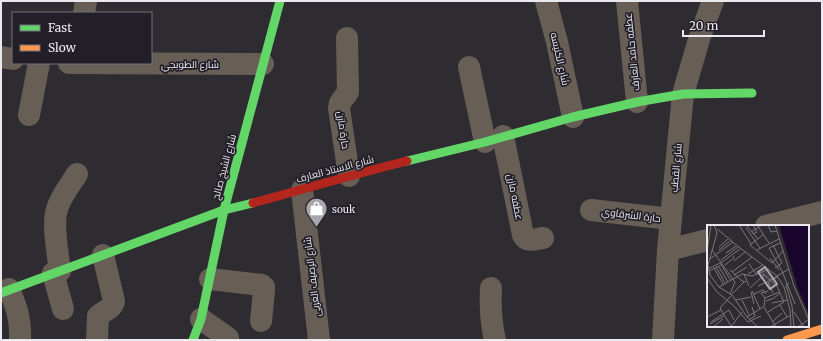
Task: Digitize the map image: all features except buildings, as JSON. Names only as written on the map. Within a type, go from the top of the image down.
[{"type":"street","points":[[84,12],[86,1]]},
{"type":"street","name":"شارع الشيخ صالح","points":[[193,340],[201,319],[224,210],[280,1]]},
{"type":"street","name":"شارع الكنيسه","points":[[546,1],[557,42],[573,118]]},
{"type":"street","name":"عطفه حامد العارف","points":[[627,1],[637,102]]},
{"type":"street","name":"شارع القطب","points":[[663,340],[668,250],[683,94],[700,36],[713,1]]},
{"type":"street","name":"حارة مازن","points":[[347,38],[348,92],[340,103],[339,108],[349,176]]},
{"type":"street","points":[[1,57],[12,58]]},
{"type":"street","name":"شارع الطوبجي","points":[[152,63],[263,64]]},
{"type":"street","points":[[29,115],[39,64]]},
{"type":"street","points":[[469,66],[494,139]]},
{"type":"street","name":"شارع الاستاذ العارف","points":[[5,291],[224,210],[349,176],[637,102],[683,94],[752,93]]},
{"type":"street","name":"عطفه مازن","points":[[494,139],[523,235],[528,240],[543,238]]},
{"type":"street","points":[[63,309],[56,272],[56,210],[77,174]]},
{"type":"street","name":"شارع الرصيف الغربى","points":[[302,190],[319,340]]},
{"type":"street","name":"حارة الشرقاوي","points":[[591,210],[671,219]]},
{"type":"street","points":[[770,225],[822,212]]},
{"type":"street","points":[[668,250],[707,240]]},
{"type":"street","points":[[97,340],[98,316],[110,309],[114,301],[103,254]]},
{"type":"street","points":[[210,278],[262,285],[264,287],[264,291],[261,321]]},
{"type":"street","points":[[491,288],[490,309],[495,340]]},
{"type":"street","points":[[5,291],[17,309],[20,340]]},
{"type":"street","points":[[201,319],[228,338]]},
{"type":"street","points":[[787,340],[822,329]]},
{"type":"traffic: fast","points":[[193,340],[201,319],[224,210],[280,1]]},
{"type":"traffic: fast","points":[[407,161],[485,142],[573,117],[637,102],[683,94],[752,93]]},
{"type":"traffic: fast","points":[[1,293],[224,210],[253,203]]},
{"type":"traffic: slow","points":[[787,340],[822,329]]},
{"type":"traffic: jam","points":[[253,203],[407,161]]},
{"type":"place","name":"souk","points":[[317,228]]}]
